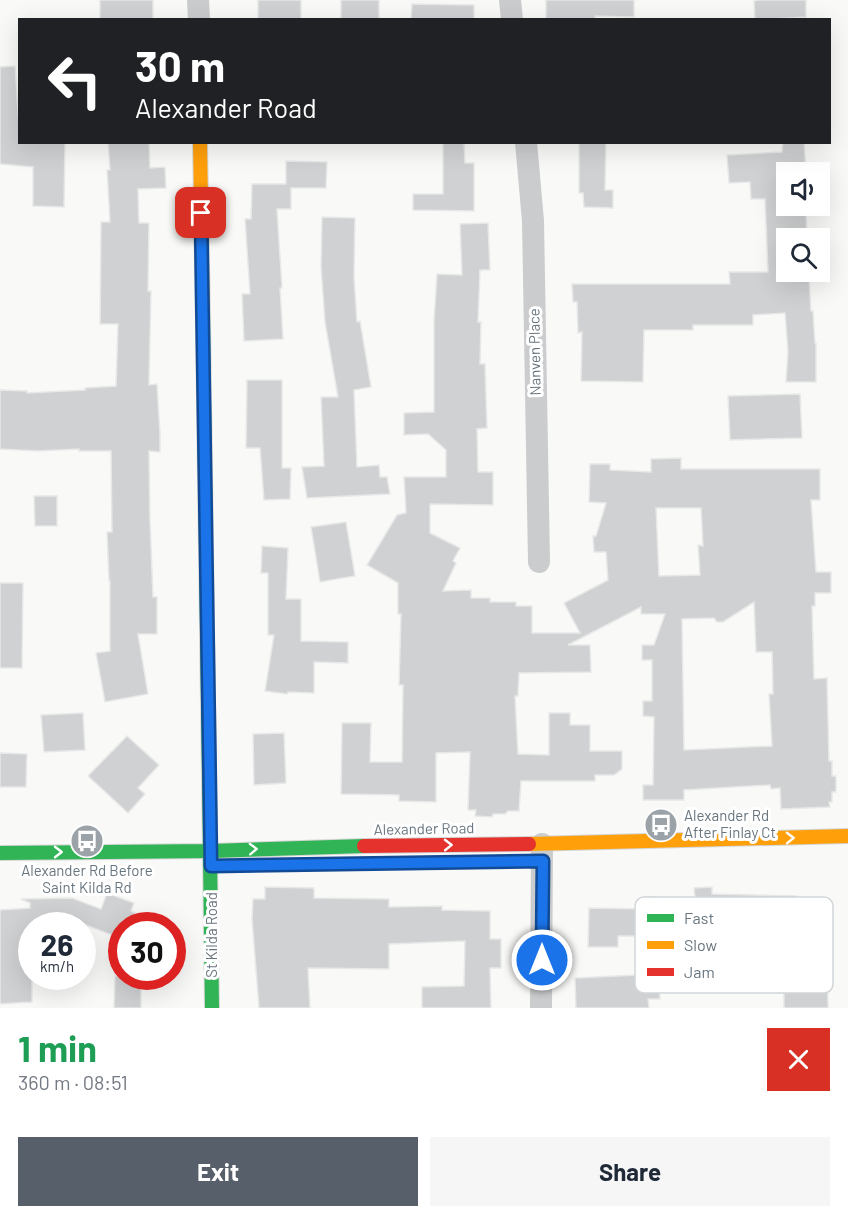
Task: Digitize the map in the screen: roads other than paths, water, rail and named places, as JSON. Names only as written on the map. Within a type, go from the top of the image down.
[{"type":"street","points":[[198,0],[199,18]]},
{"type":"street","points":[[510,0],[512,18]]},
{"type":"street","name":"St Kilda Road","points":[[200,144],[212,866],[212,1008]]},
{"type":"street","name":"Nanven Place","points":[[526,144],[533,233],[539,562]]},
{"type":"street","name":"Alexander Road","points":[[0,853],[211,851],[392,845],[543,856],[848,836]]},
{"type":"street","points":[[541,1008],[543,856]]},
{"type":"place","name":"Alexander Rd After Finlay Ct","points":[[661,825]]},
{"type":"place","name":"Alexander Rd Before Saint Kilda Rd","points":[[87,841]]}]
